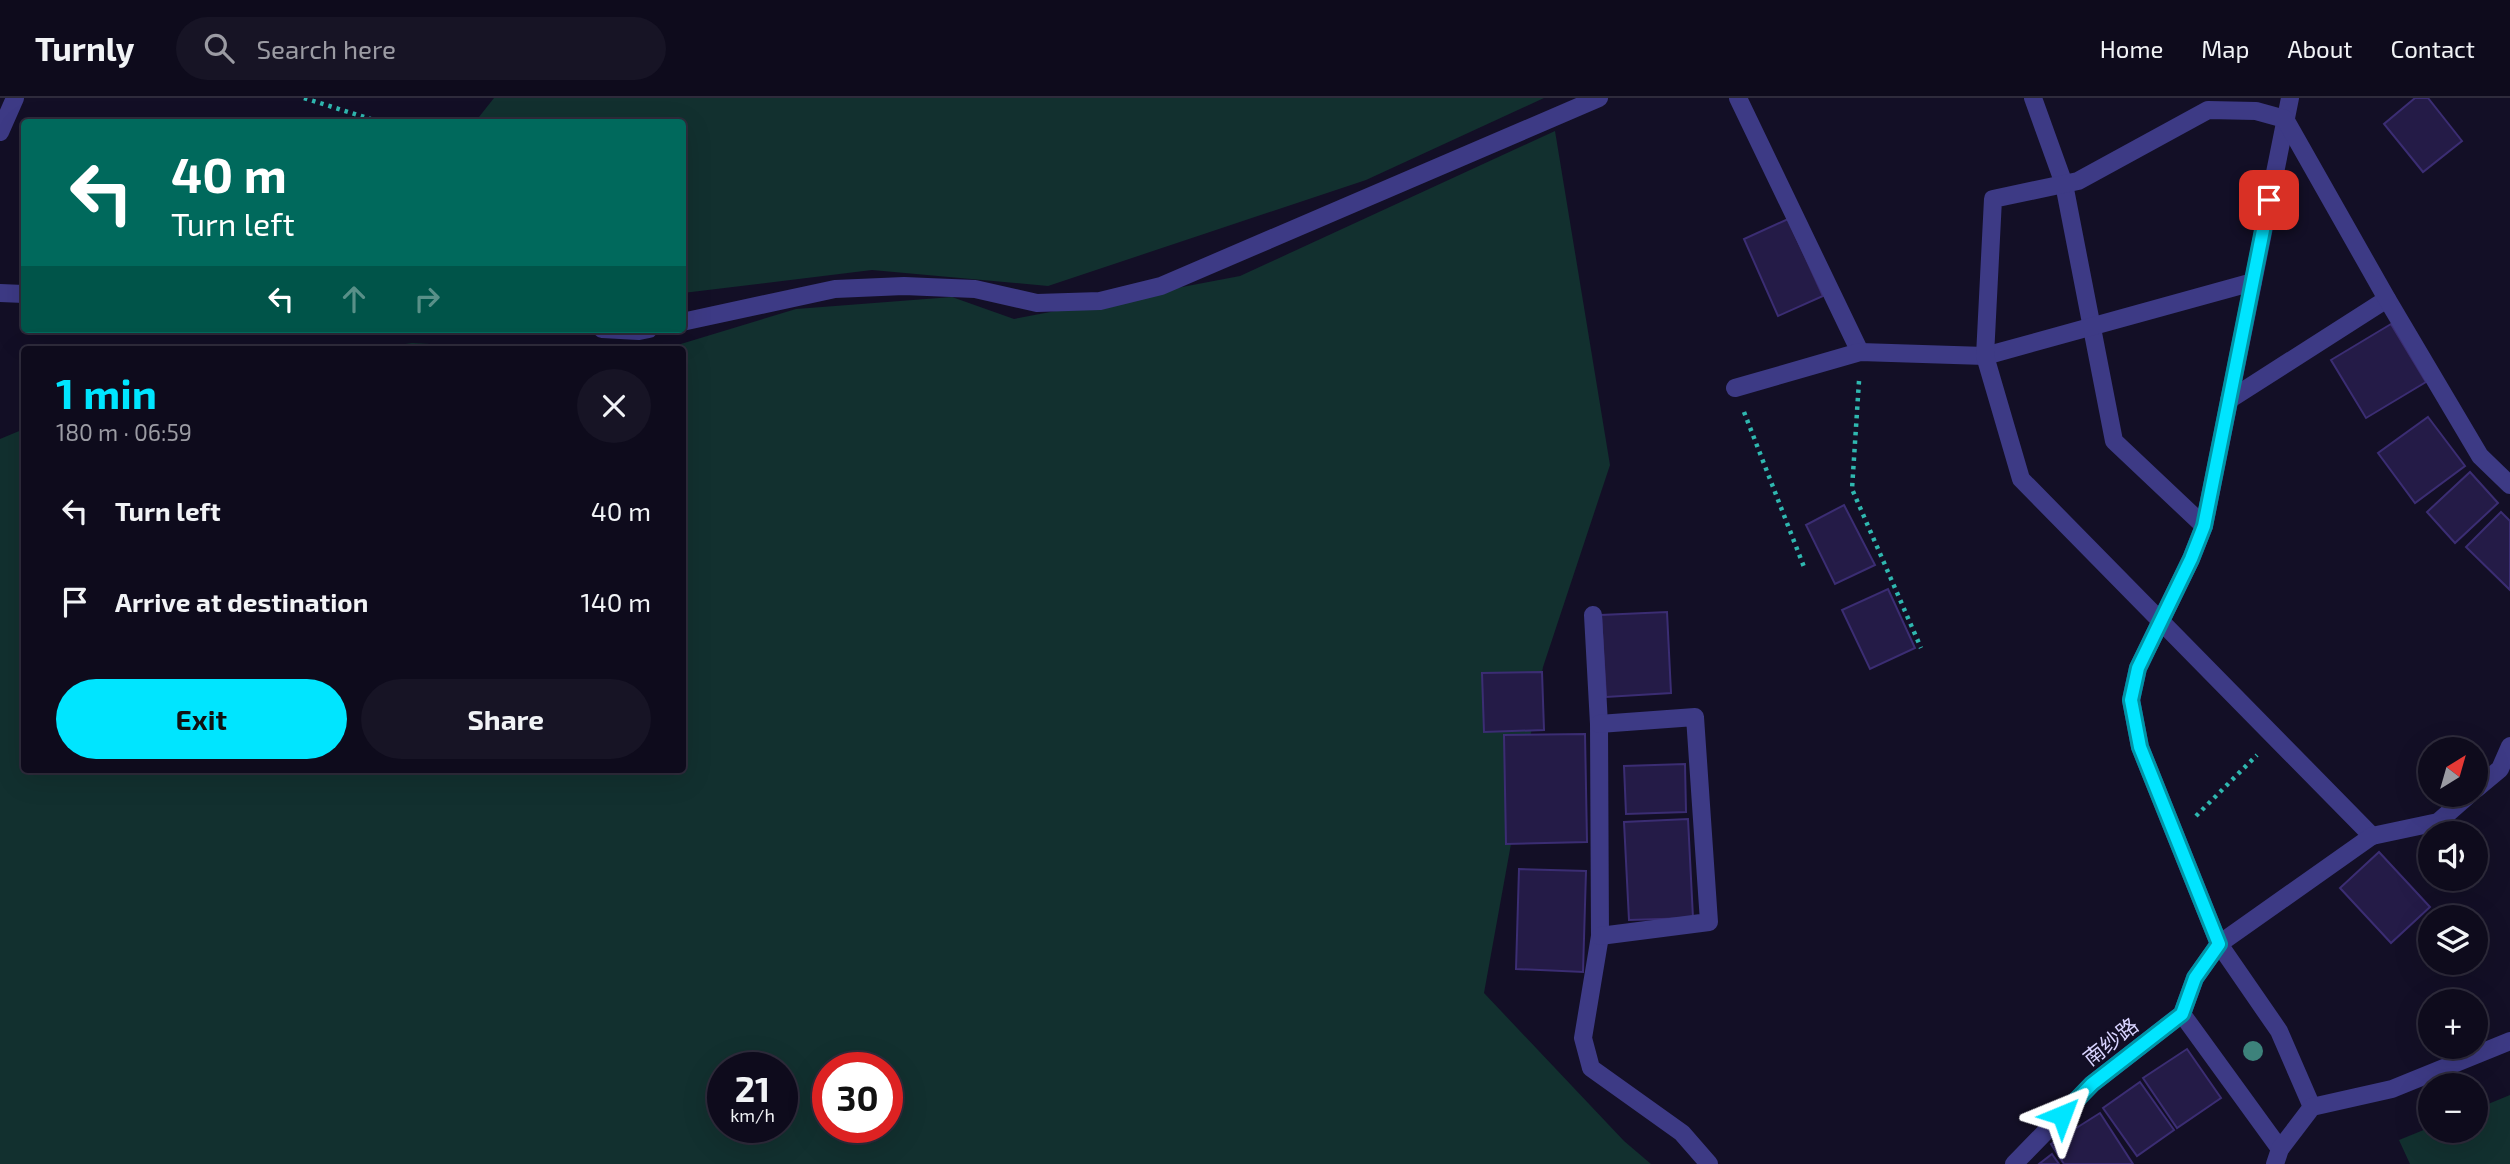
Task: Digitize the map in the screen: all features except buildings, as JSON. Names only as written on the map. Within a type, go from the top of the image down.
[{"type":"street","points":[[0,132],[15,98]]},
{"type":"street","points":[[686,321],[835,289],[904,286],[975,289],[1037,303],[1100,301],[1161,286],[1599,98]]},
{"type":"street","points":[[1738,98],[1860,352]]},
{"type":"street","points":[[2033,98],[2064,184],[2114,441],[2204,526]]},
{"type":"street","points":[[2290,98],[2204,526],[2191,559],[2138,668],[2131,700],[2140,747],[2219,944],[2279,1031],[2312,1107]]},
{"type":"street","points":[[2372,836],[2021,479],[1985,356],[1993,199],[2078,181],[2208,110],[2256,111],[2286,119],[2387,299],[2480,456],[2510,485]]},
{"type":"street","points":[[1735,388],[1860,352],[1985,356],[2253,282]]},
{"type":"street","points":[[0,293],[21,294]]},
{"type":"street","points":[[2229,400],[2387,299]]},
{"type":"street","points":[[1593,615],[1599,724],[1600,936],[1583,1038],[1591,1068],[1682,1133],[1709,1164]]},
{"type":"street","points":[[1599,724],[1695,717],[1709,922],[1600,936]]},
{"type":"street","points":[[2488,779],[2500,769],[2510,746]]},
{"type":"street","points":[[2455,807],[2438,822],[2372,836],[2219,944],[2195,978],[2182,1014],[2277,1156],[2312,1107],[2392,1089],[2510,1041]]},
{"type":"street","name":"南纱路","points":[[2014,1164],[2092,1084],[2182,1014]]},
{"type":"path","points":[[304,98],[370,119]]},
{"type":"path","points":[[1860,352],[1852,489],[1921,648]]},
{"type":"path","points":[[1735,388],[1804,567]]},
{"type":"path","points":[[2175,836],[2275,738]]},
{"type":"green space","points":[[494,98],[1544,98],[1366,180],[1048,286],[872,270],[686,293],[686,119],[477,119]]},
{"type":"green space","points":[[1555,131],[1610,465],[1543,667],[1484,993],[1624,1141],[1651,1164],[0,1164],[0,439],[21,430],[21,773],[686,773],[686,346],[674,346],[796,309],[952,297],[1014,319],[1240,276]]},
{"type":"green space","points":[[412,343],[465,346],[391,346]]},
{"type":"green space","points":[[2510,1095],[2510,1164],[2410,1164],[2399,1140],[2418,1132],[2418,1143],[2488,1143],[2488,1104]]},
{"type":"route","points":[[2062,1115],[2092,1084],[2182,1014],[2195,978],[2219,944],[2140,747],[2131,700],[2138,668],[2191,559],[2204,526],[2269,200]]}]
